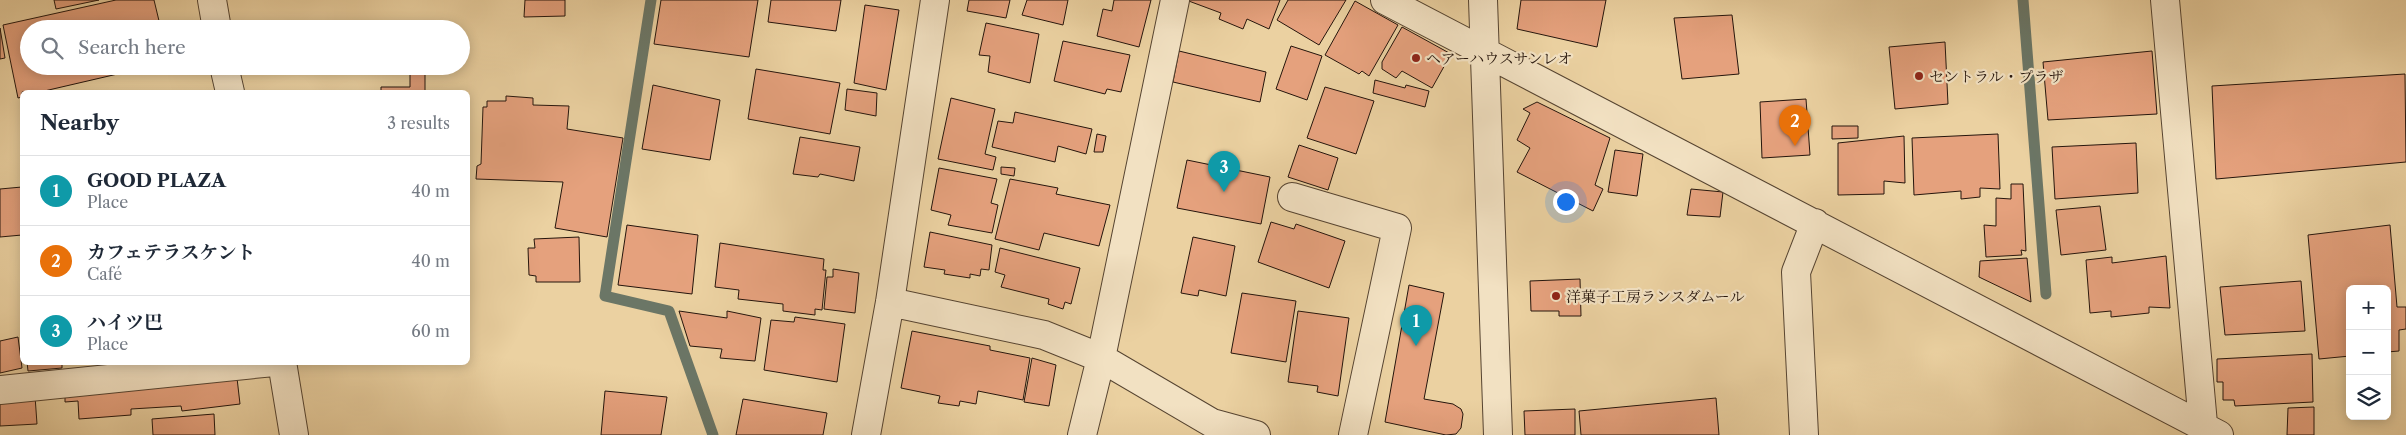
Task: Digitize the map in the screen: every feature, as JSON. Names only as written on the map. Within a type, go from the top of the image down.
[{"type":"street","points":[[212,0],[215,20]]},
{"type":"street","points":[[866,435],[890,302],[935,0]]},
{"type":"street","points":[[1082,435],[1100,358],[1175,0]]},
{"type":"street","points":[[1385,0],[1485,54],[1815,223],[2209,432]]},
{"type":"street","points":[[1483,0],[1498,435]]},
{"type":"street","points":[[2165,0],[2209,432]]},
{"type":"street","points":[[226,75],[230,90]]},
{"type":"street","points":[[1292,198],[1397,228],[1353,435]]},
{"type":"street","points":[[1804,435],[1796,272],[1815,223]]},
{"type":"street","points":[[890,302],[1044,335],[1100,358],[1212,423],[1256,435]]},
{"type":"street","points":[[0,390],[245,365]]},
{"type":"street","points":[[282,365],[294,435]]},
{"type":"building","points":[[54,0],[99,0],[56,9]]},
{"type":"building","points":[[116,0],[154,0],[159,20],[26,20]]},
{"type":"building","points":[[525,0],[565,0],[565,16],[524,17]]},
{"type":"building","points":[[661,0],[758,0],[749,57],[654,44]]},
{"type":"building","points":[[771,0],[841,0],[836,31],[768,22]]},
{"type":"building","points":[[969,0],[1010,0],[1006,18],[967,11]]},
{"type":"building","points":[[1027,0],[1068,0],[1063,25],[1022,15]]},
{"type":"building","points":[[1114,0],[1151,0],[1139,47],[1097,36],[1103,9],[1112,11]]},
{"type":"building","points":[[1186,0],[1280,0],[1269,29],[1247,19],[1243,29],[1219,19],[1221,13]]},
{"type":"building","points":[[1288,0],[1346,0],[1319,45],[1277,20]]},
{"type":"building","points":[[1521,0],[1606,0],[1597,47],[1517,29]]},
{"type":"building","points":[[1355,1],[1398,25],[1369,76],[1362,71],[1359,74],[1325,55]]},
{"type":"building","points":[[865,5],[899,10],[886,90],[854,83]]},
{"type":"building","points":[[1732,15],[1739,74],[1682,79],[1674,18]]},
{"type":"building","points":[[20,21],[20,75],[113,75],[49,90],[20,90],[20,98],[18,98],[3,25]]},
{"type":"building","points":[[986,23],[1039,34],[1030,83],[988,72],[990,56],[979,55]]},
{"type":"building","name":"ヘアーハウスサンレオ","points":[[1402,27],[1451,54],[1432,88],[1402,71],[1396,78],[1382,69],[1382,62]]},
{"type":"building","points":[[0,28],[5,58],[0,59]]},
{"type":"building","points":[[1063,41],[1130,55],[1121,92],[1107,89],[1105,94],[1054,81]]},
{"type":"building","name":"セントラル・プラザ","points":[[1945,42],[1948,104],[1895,109],[1889,47]]},
{"type":"building","points":[[1291,46],[1322,56],[1307,100],[1276,89]]},
{"type":"building","points":[[1179,51],[1266,72],[1260,102],[1173,82]]},
{"type":"building","points":[[2152,51],[2157,114],[2048,120],[2043,62]]},
{"type":"building","points":[[756,69],[840,83],[830,134],[748,119]]},
{"type":"building","points":[[2405,74],[2406,162],[2216,179],[2212,86]]},
{"type":"building","points":[[410,75],[425,75],[425,90],[381,90],[381,87],[410,87]]},
{"type":"building","points":[[1375,80],[1405,88],[1406,85],[1429,91],[1425,107],[1373,93]]},
{"type":"building","points":[[653,85],[720,100],[710,160],[642,149]]},
{"type":"building","points":[[1325,87],[1374,101],[1356,154],[1307,138]]},
{"type":"building","points":[[847,89],[877,93],[876,116],[845,110]]},
{"type":"building","points":[[506,96],[533,98],[533,105],[569,106],[567,129],[623,138],[607,237],[555,228],[563,182],[476,179],[477,166],[481,164],[483,107],[487,107],[487,101],[506,101]]},
{"type":"building","points":[[951,98],[995,109],[985,154],[996,157],[993,170],[938,159]]},
{"type":"building","points":[[1806,99],[1810,155],[1762,158],[1760,102]]},
{"type":"building","points":[[1537,102],[1610,138],[1595,185],[1603,189],[1593,211],[1517,172],[1530,148],[1517,140],[1530,113],[1523,109]]},
{"type":"building","points":[[1015,112],[1092,129],[1086,154],[1058,146],[1055,162],[992,147],[998,121],[1013,123]]},
{"type":"building","points":[[1832,126],[1858,126],[1858,138],[1832,139]]},
{"type":"building","points":[[1097,134],[1106,136],[1103,152],[1094,152]]},
{"type":"building","points":[[1998,134],[2000,189],[1980,188],[1980,197],[1961,199],[1961,191],[1914,195],[1912,138]]},
{"type":"building","points":[[1904,136],[1905,183],[1884,181],[1884,194],[1838,195],[1838,143]]},
{"type":"building","points":[[800,137],[860,147],[854,181],[820,174],[818,177],[793,174]]},
{"type":"building","points":[[2136,143],[2138,193],[2055,199],[2052,147]]},
{"type":"building","points":[[1299,145],[1338,158],[1328,190],[1288,177]]},
{"type":"building","points":[[1615,150],[1643,154],[1637,196],[1608,192]]},
{"type":"building","points":[[1187,160],[1270,177],[1261,224],[1177,208]]},
{"type":"building","points":[[1001,167],[1015,168],[1014,176],[1001,174]]},
{"type":"building","points":[[939,168],[997,179],[991,203],[998,205],[992,233],[948,225],[951,215],[931,210]]},
{"type":"building","points":[[1010,179],[1058,188],[1056,194],[1110,205],[1099,246],[1044,233],[1039,250],[995,239]]},
{"type":"building","points":[[2011,184],[2023,184],[2026,251],[2021,250],[2022,255],[1986,257],[1984,225],[1996,226],[1996,198],[2011,199]]},
{"type":"building","points":[[20,187],[20,235],[0,237],[0,189]]},
{"type":"building","points":[[1691,189],[1723,192],[1720,217],[1687,215]]},
{"type":"building","points":[[2100,206],[2106,250],[2061,255],[2056,210]]},
{"type":"building","points":[[1271,222],[1294,229],[1296,224],[1345,241],[1329,288],[1258,262]]},
{"type":"building","points":[[627,225],[698,235],[692,294],[618,285]]},
{"type":"building","points":[[2390,225],[2397,307],[2406,307],[2406,329],[2399,330],[2399,351],[2391,352],[2391,285],[2346,285],[2346,356],[2319,359],[2308,235]]},
{"type":"building","points":[[930,232],[992,245],[989,270],[981,269],[980,276],[970,274],[970,278],[944,274],[945,270],[924,267]]},
{"type":"building","points":[[579,237],[580,282],[536,282],[536,276],[529,275],[528,248],[535,248],[534,239]]},
{"type":"building","points":[[1193,237],[1235,246],[1226,296],[1199,290],[1198,296],[1181,293]]},
{"type":"building","points":[[720,243],[824,259],[823,270],[826,270],[822,310],[815,309],[815,315],[783,311],[783,304],[738,299],[739,290],[715,287]]},
{"type":"building","points":[[1000,248],[1080,268],[1071,304],[1065,302],[1063,309],[1048,304],[1049,299],[1001,287],[1005,275],[995,272]]},
{"type":"building","points":[[2166,256],[2170,308],[2149,307],[2149,313],[2111,317],[2111,311],[2090,313],[2086,260],[2112,257],[2112,263]]},
{"type":"building","points":[[2027,258],[2031,302],[1979,277],[1980,261]]},
{"type":"building","points":[[833,269],[859,273],[855,313],[824,309],[827,277],[833,277]]},
{"type":"building","name":"洋菓子工房ランスダムール","points":[[1580,279],[1581,316],[1559,316],[1559,311],[1531,311],[1530,281]]},
{"type":"building","points":[[2301,281],[2305,331],[2225,335],[2220,287]]},
{"type":"building","points":[[1409,285],[1444,293],[1424,399],[1453,404],[1461,409],[1463,414],[1461,428],[1456,434],[1446,435],[1385,422]]},
{"type":"building","points":[[1242,293],[1296,301],[1286,362],[1231,353]]},
{"type":"building","points":[[679,311],[727,318],[727,311],[761,318],[755,361],[720,358],[722,349],[690,346]]},
{"type":"building","points":[[1298,311],[1349,318],[1338,396],[1317,392],[1318,386],[1288,382]]},
{"type":"building","points":[[795,317],[845,324],[837,382],[764,370],[771,320],[794,322]]},
{"type":"building","points":[[912,331],[990,346],[990,350],[1030,358],[1023,400],[978,391],[976,404],[960,401],[959,406],[938,403],[940,396],[901,388]]},
{"type":"building","points":[[18,337],[20,365],[22,368],[0,373],[0,341]]},
{"type":"building","points":[[2312,354],[2313,402],[2235,406],[2234,400],[2223,400],[2223,382],[2217,382],[2217,359]]},
{"type":"building","points":[[1032,358],[1056,365],[1049,406],[1024,402]]},
{"type":"building","points":[[27,365],[62,365],[62,368],[28,371]]},
{"type":"building","points":[[237,378],[240,404],[182,411],[181,406],[131,409],[131,415],[79,419],[78,401],[65,402],[65,391]]},
{"type":"building","points":[[605,391],[667,397],[661,435],[601,435]]},
{"type":"building","points":[[35,396],[37,424],[0,426],[0,400]]},
{"type":"building","points":[[1716,398],[1719,435],[1581,435],[1579,411]]},
{"type":"building","points":[[743,399],[827,413],[823,435],[736,435]]},
{"type":"building","points":[[2314,407],[2314,435],[2287,435],[2288,408]]},
{"type":"building","points":[[1575,409],[1575,435],[1525,435],[1524,411]]},
{"type":"building","points":[[214,414],[215,435],[153,435],[152,419]]},
{"type":"waterway","points":[[651,0],[605,296],[669,311],[713,435]]},
{"type":"waterway","points":[[2023,0],[2046,294]]},
{"type":"place","name":"ヘアーハウスサンレオ","points":[[1416,58]]},
{"type":"place","name":"セントラル・プラザ","points":[[1919,76]]},
{"type":"place","name":"カフェテラスケント","points":[[1795,146]]},
{"type":"place","name":"ハイツ巴","points":[[1224,192]]},
{"type":"place","name":"洋菓子工房ランスダムール","points":[[1556,296]]},
{"type":"place","name":"GOOD PLAZA","points":[[1416,346]]}]
